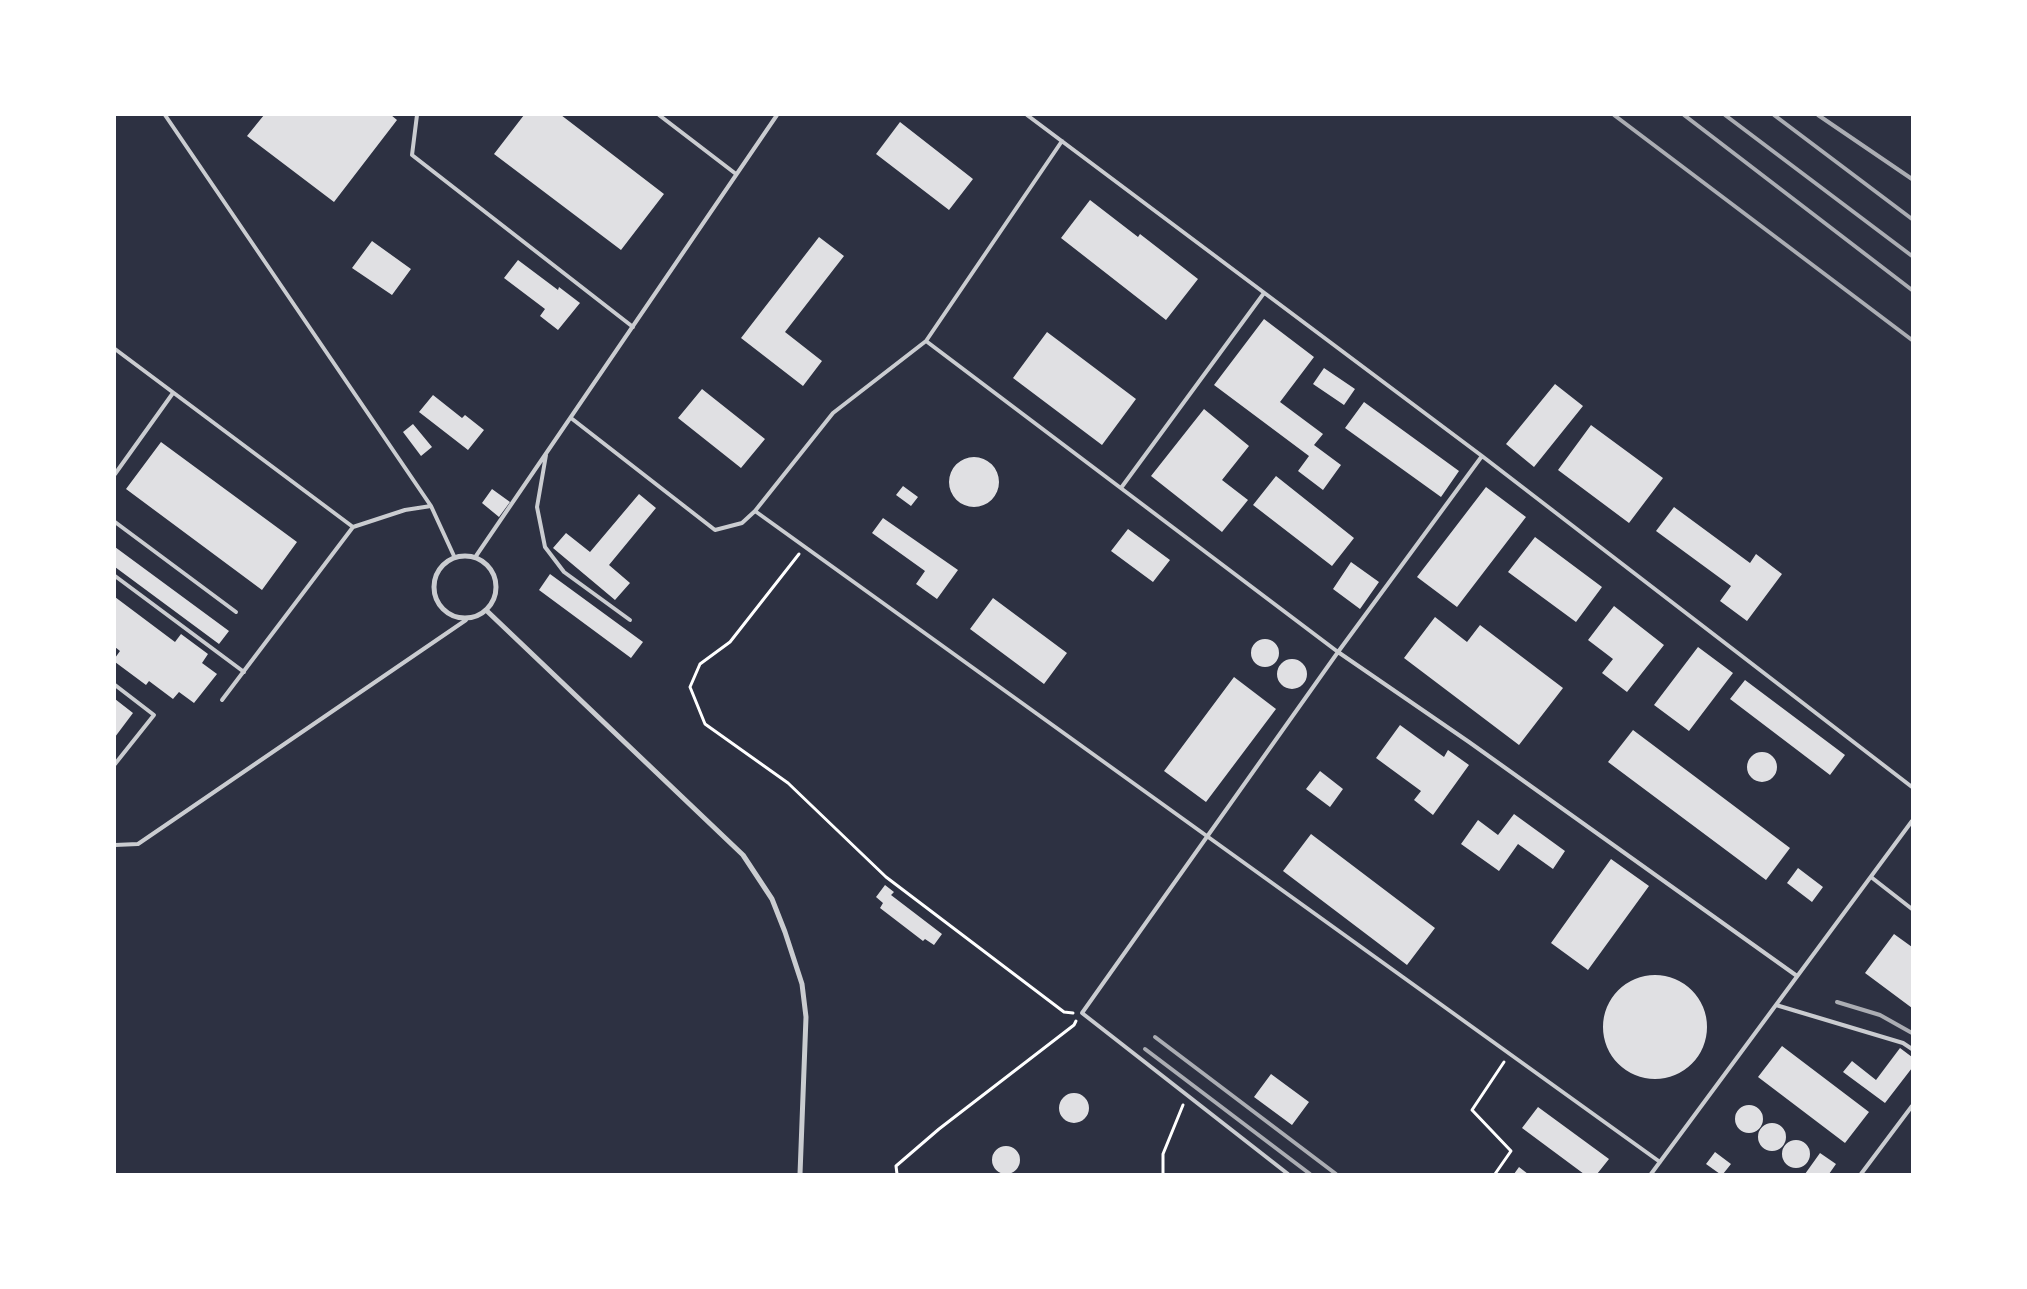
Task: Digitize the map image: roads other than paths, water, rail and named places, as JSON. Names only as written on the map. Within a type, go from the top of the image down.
[{"type":"street","points":[[454,556],[476,556],[494,570],[498,592],[487,611],[466,620],[445,612],[433,593],[437,571],[454,556]]},
{"type":"street","points":[[487,611],[743,855],[772,899],[802,984],[806,1017],[800,1174]]},
{"type":"lane","points":[[165,115],[431,506],[454,556]]},
{"type":"lane","points":[[417,115],[412,155],[633,326]]},
{"type":"lane","points":[[659,115],[736,174]]},
{"type":"lane","points":[[476,556],[777,115]]},
{"type":"lane","points":[[1027,115],[1482,456],[1912,787]]},
{"type":"lane","points":[[571,418],[715,530],[742,523],[755,511],[833,413],[926,341],[1062,141]]},
{"type":"lane","points":[[1121,488],[1264,292]]},
{"type":"lane","points":[[926,341],[1338,652],[1477,748],[1797,976]]},
{"type":"lane","points":[[115,349],[353,527]]},
{"type":"lane","points":[[115,474],[173,393]]},
{"type":"lane","points":[[547,452],[537,507],[545,547],[564,572],[630,620]]},
{"type":"lane","points":[[1288,1174],[1082,1013],[1338,652],[1482,456]]},
{"type":"lane","points":[[222,700],[353,527],[405,510],[431,506]]},
{"type":"lane","points":[[755,511],[1208,835],[1660,1162]]},
{"type":"lane","points":[[115,522],[236,612]]},
{"type":"lane","points":[[115,576],[244,672]]},
{"type":"lane","points":[[115,844],[138,844],[466,620]]},
{"type":"lane","points":[[115,685],[154,715],[115,764]]},
{"type":"lane","points":[[1651,1174],[1912,821]]},
{"type":"lane","points":[[1871,877],[1912,909]]},
{"type":"lane","points":[[1776,1005],[1903,1043],[1912,1049]]},
{"type":"lane","points":[[1861,1174],[1912,1106]]},
{"type":"railway","points":[[1614,115],[1912,340]]},
{"type":"railway","points":[[1684,115],[1912,290]]},
{"type":"railway","points":[[1725,115],[1912,256]]},
{"type":"railway","points":[[1774,115],[1912,219]]},
{"type":"railway","points":[[1818,115],[1912,179]]},
{"type":"railway","points":[[1837,1002],[1880,1015],[1912,1033]]},
{"type":"railway","points":[[1155,1037],[1336,1174]]},
{"type":"railway","points":[[1145,1049],[1310,1174]]}]
